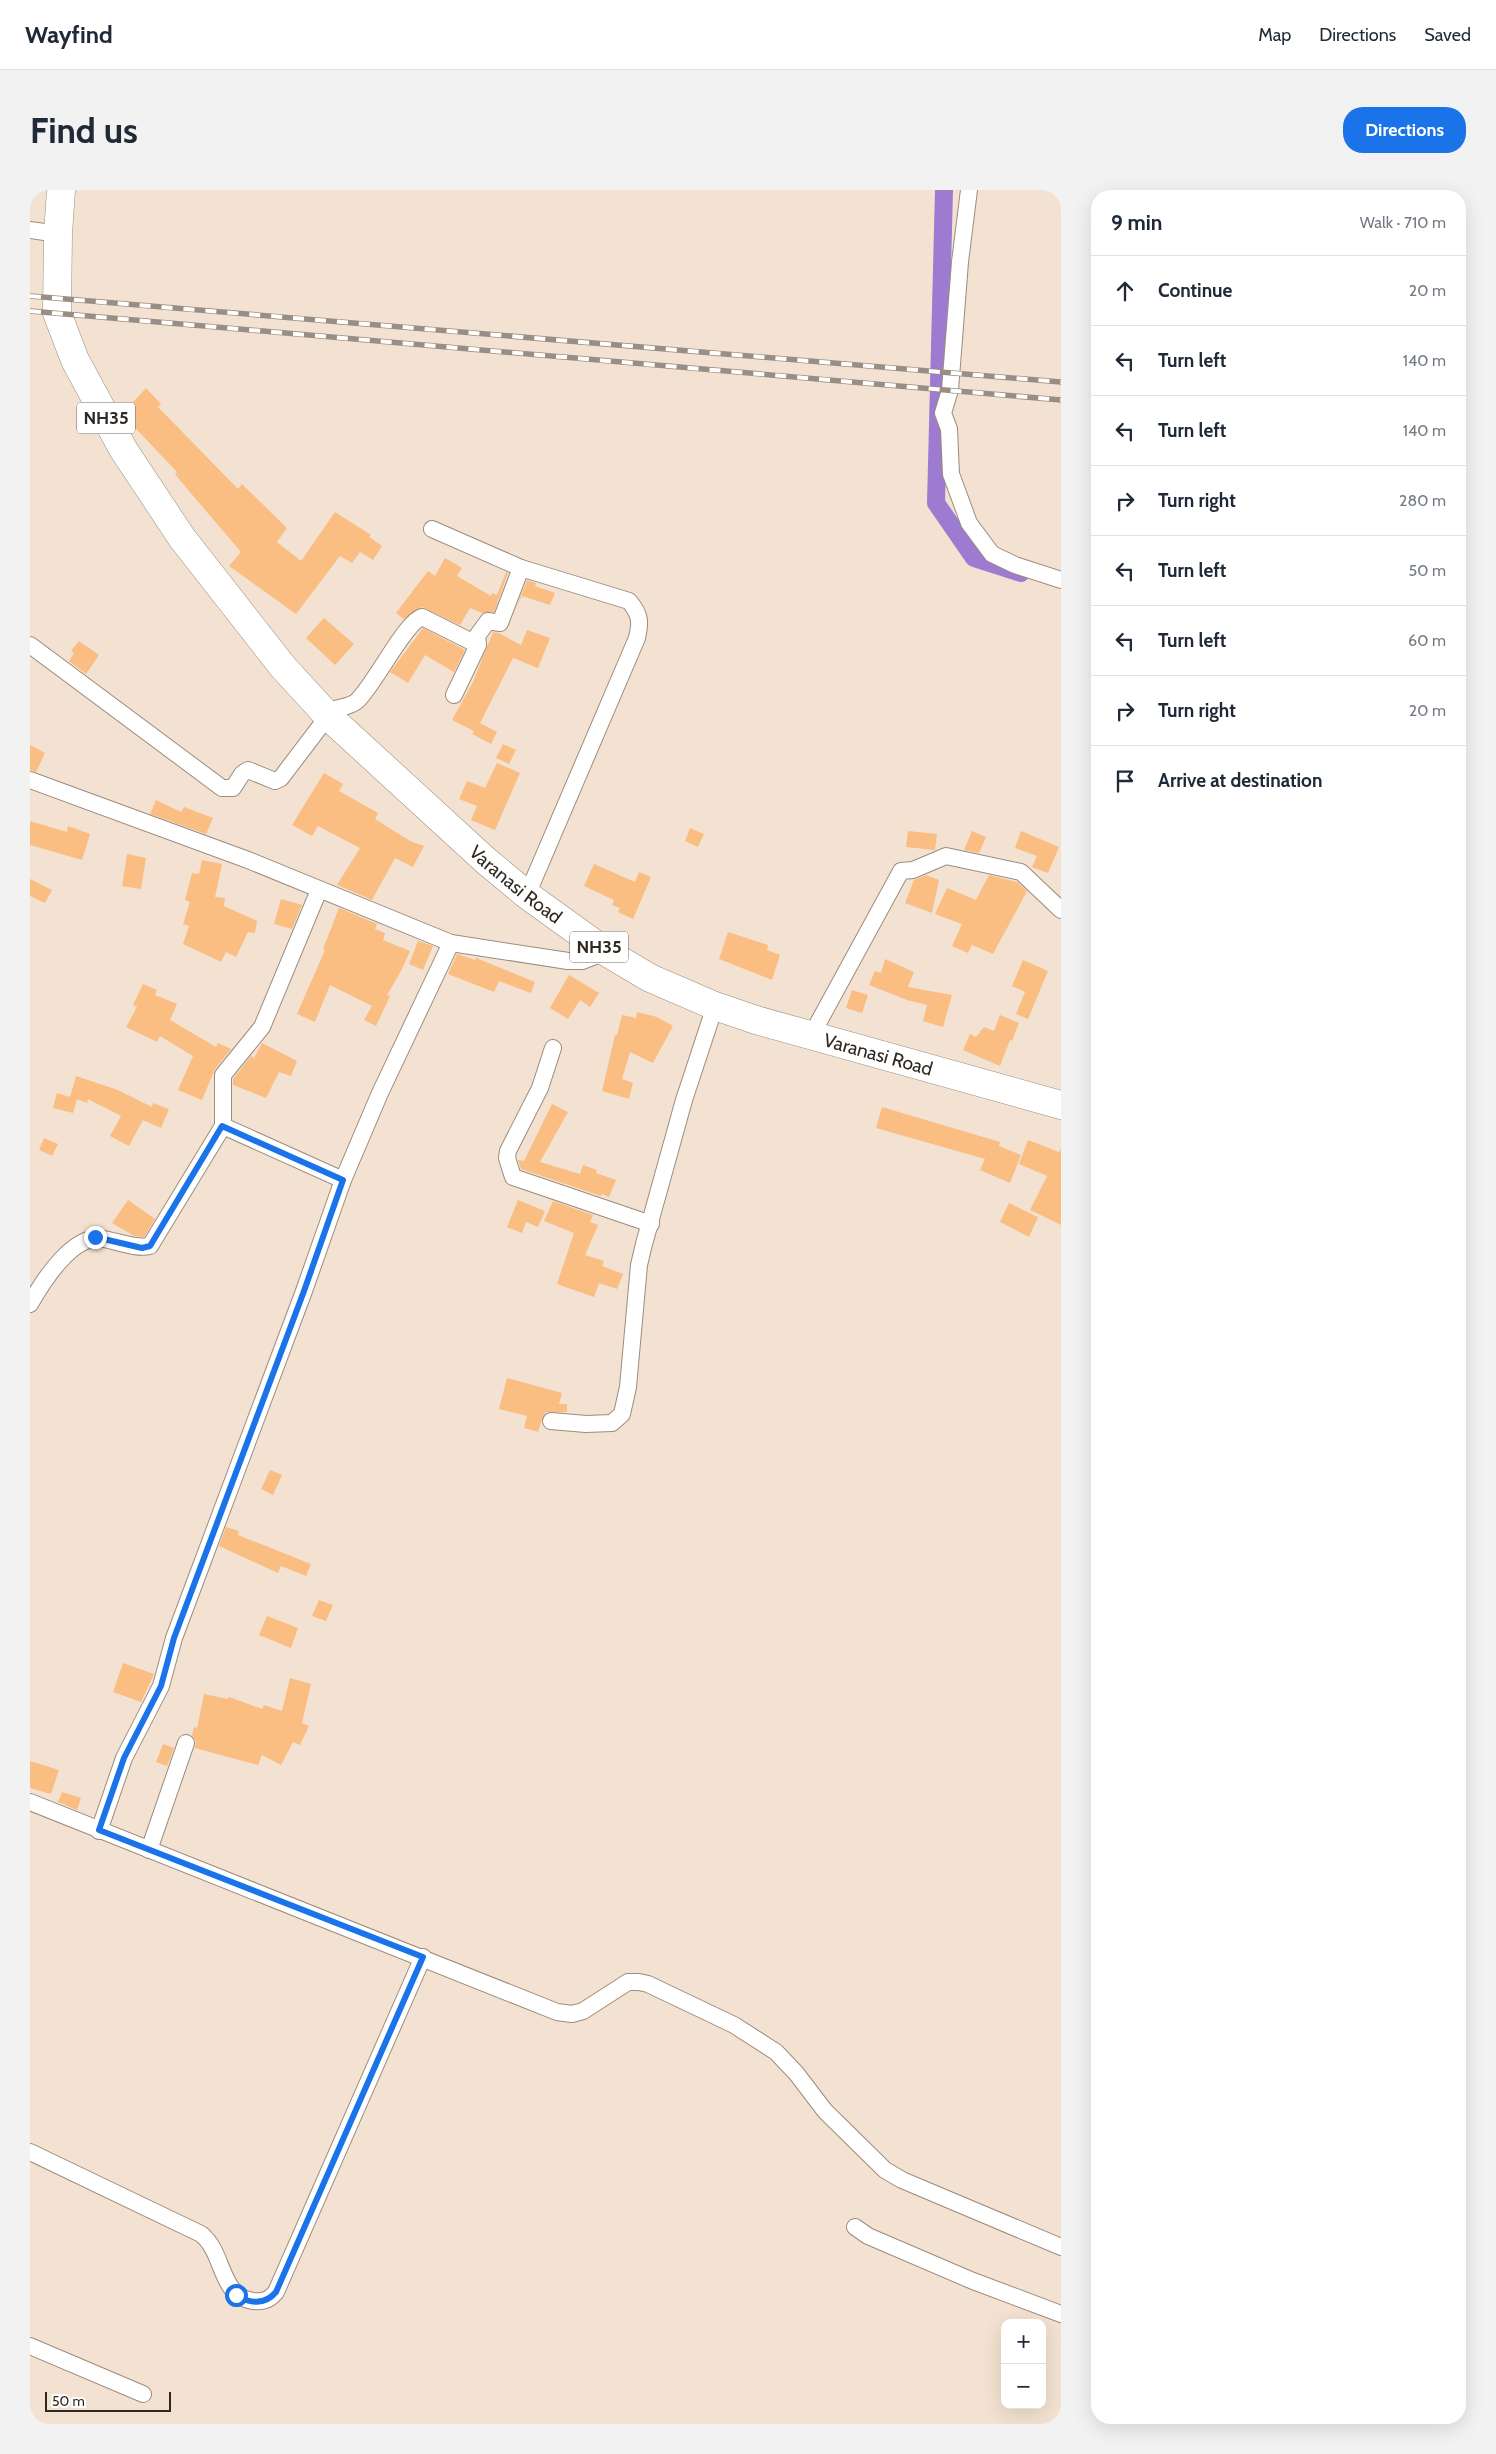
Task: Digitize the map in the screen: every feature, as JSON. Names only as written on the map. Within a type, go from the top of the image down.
[{"type":"highway","name":"NH35","points":[[58,234],[61,190]]},
{"type":"highway","name":"Varanasi Road","points":[[58,234],[57,313],[75,360],[136,469],[182,538],[283,667],[326,714],[484,860],[527,895],[606,952],[650,978],[715,1006],[811,1036],[1061,1105]]},
{"type":"street","points":[[968,190],[960,262],[950,390],[944,407],[949,430],[951,474],[969,523],[992,554],[1015,565],[1061,580]]},
{"type":"street","points":[[30,230],[58,234]]},
{"type":"street","points":[[432,529],[521,568],[629,601],[638,612],[640,626],[633,647],[527,895]]},
{"type":"street","points":[[454,694],[478,645],[477,636],[488,621],[500,624],[521,568]]},
{"type":"street","points":[[30,645],[222,788],[233,788],[242,774],[248,770],[275,781],[281,778],[326,714],[355,702],[381,671],[393,649],[415,618],[422,616],[478,645]]},
{"type":"street","points":[[30,780],[248,860],[451,942],[568,961],[587,960],[606,952]]},
{"type":"street","points":[[811,1036],[901,871],[913,870],[946,856],[1021,872],[1061,910]]},
{"type":"street","points":[[30,1304],[41,1285],[76,1244],[87,1239],[102,1238],[142,1248],[150,1246],[222,1126],[223,1075],[262,1027],[319,890]]},
{"type":"street","points":[[99,1830],[124,1758],[161,1686],[174,1638],[304,1291],[343,1180],[380,1093],[451,942]]},
{"type":"street","points":[[551,1421],[612,1424],[622,1414],[628,1387],[639,1264],[684,1100],[715,1006]]},
{"type":"street","points":[[553,1048],[540,1088],[508,1151],[507,1158],[513,1177],[651,1224]]},
{"type":"street","points":[[222,1126],[343,1180]]},
{"type":"street","points":[[149,1850],[186,1743]]},
{"type":"street","points":[[30,1802],[557,2012],[583,2011],[628,1982],[648,1984],[734,2025],[776,2052],[796,2073],[825,2110],[885,2170],[902,2180],[1061,2247]]},
{"type":"street","points":[[30,2152],[201,2234],[210,2241],[230,2289],[244,2300],[262,2302],[276,2292],[423,1957]]},
{"type":"street","points":[[855,2227],[868,2236],[973,2281],[1061,2314]]},
{"type":"street","points":[[30,2346],[143,2394]]},
{"type":"building","points":[[146,388],[161,404],[158,407],[238,489],[242,484],[287,528],[277,542],[301,561],[335,512],[371,535],[369,537],[382,546],[373,560],[360,552],[352,563],[340,556],[296,614],[229,566],[241,552],[175,474],[177,472],[122,414]]},
{"type":"building","points":[[445,558],[462,568],[457,576],[491,596],[492,593],[497,595],[506,572],[508,573],[494,612],[482,613],[470,608],[460,625],[422,607],[404,619],[396,613],[428,571],[435,576]]},
{"type":"building","points":[[527,580],[536,583],[535,586],[555,593],[550,605],[522,596],[517,606]]},
{"type":"building","points":[[324,618],[354,644],[335,665],[306,638]]},
{"type":"building","points":[[423,628],[465,650],[454,672],[425,655],[408,683],[390,672]]},
{"type":"building","points":[[527,630],[550,638],[538,668],[513,658],[480,723],[497,732],[491,744],[472,734],[474,731],[452,720],[473,682],[493,632],[499,633],[521,645]]},
{"type":"building","points":[[79,641],[99,655],[86,674],[69,661],[74,653],[71,651]]},
{"type":"building","points":[[503,744],[516,750],[509,764],[496,758]]},
{"type":"building","points":[[30,745],[45,753],[36,772],[30,770]]},
{"type":"building","points":[[497,763],[520,773],[495,830],[471,820],[477,806],[459,799],[467,781],[485,788]]},
{"type":"building","points":[[324,773],[343,784],[339,791],[378,813],[375,819],[410,841],[424,846],[413,867],[395,858],[372,900],[337,885],[360,848],[318,826],[312,836],[292,825]]},
{"type":"building","points":[[156,800],[181,812],[184,807],[213,818],[206,834],[150,814]]},
{"type":"building","points":[[30,821],[67,832],[68,826],[90,834],[82,860],[30,845]]},
{"type":"building","points":[[690,828],[704,834],[698,847],[685,841]]},
{"type":"building","points":[[908,831],[937,834],[935,850],[906,847]]},
{"type":"building","points":[[972,831],[986,837],[979,853],[964,850]]},
{"type":"building","points":[[1021,831],[1059,847],[1048,873],[1032,867],[1037,856],[1015,848]]},
{"type":"building","points":[[127,854],[146,858],[141,889],[122,886]]},
{"type":"building","points":[[202,860],[222,864],[215,897],[225,898],[224,906],[257,921],[255,933],[248,932],[236,957],[226,952],[221,962],[183,944],[189,926],[183,924],[190,902],[185,900],[192,873],[199,874]]},
{"type":"building","points":[[594,864],[635,882],[639,872],[651,877],[633,919],[618,912],[620,908],[612,905],[614,900],[584,886]]},
{"type":"building","points":[[926,875],[939,880],[932,913],[905,903],[914,880]]},
{"type":"building","points":[[989,875],[1017,882],[1027,891],[993,954],[972,945],[968,953],[952,946],[962,924],[935,914],[947,888],[976,900]]},
{"type":"building","points":[[30,879],[52,890],[45,903],[30,896]]},
{"type":"building","points":[[281,899],[302,905],[292,929],[274,924]]},
{"type":"building","points":[[339,908],[377,924],[375,929],[385,933],[383,940],[410,951],[387,995],[390,996],[376,1026],[364,1020],[372,1006],[330,985],[315,1022],[297,1014],[325,950],[323,949]]},
{"type":"building","points":[[728,932],[768,945],[767,950],[780,955],[772,980],[719,959]]},
{"type":"building","points":[[418,941],[433,946],[423,970],[409,964]]},
{"type":"building","points":[[457,954],[475,960],[476,958],[535,982],[531,993],[499,981],[494,992],[448,974]]},
{"type":"building","points":[[885,959],[914,972],[908,987],[952,995],[943,1027],[923,1021],[927,1005],[907,1000],[869,985],[875,971],[881,973]]},
{"type":"building","points":[[1023,960],[1048,971],[1028,1019],[1016,1014],[1025,992],[1012,986]]},
{"type":"building","points":[[569,975],[599,993],[590,1007],[580,1000],[568,1019],[550,1008]]},
{"type":"building","points":[[143,984],[157,990],[155,995],[177,1004],[170,1020],[216,1047],[218,1043],[231,1049],[215,1069],[202,1100],[178,1090],[193,1056],[160,1036],[157,1042],[126,1027],[137,1007],[133,1005]]},
{"type":"building","points":[[852,990],[868,995],[862,1013],[846,1008]]},
{"type":"building","points":[[637,1012],[657,1017],[673,1026],[653,1063],[630,1052],[622,1079],[633,1083],[629,1099],[602,1091],[615,1035],[617,1035],[622,1015],[636,1018]]},
{"type":"building","points":[[1000,1015],[1019,1023],[1000,1066],[963,1050],[970,1034],[976,1037],[984,1027],[994,1031]]},
{"type":"building","points":[[262,1043],[297,1061],[291,1076],[279,1072],[266,1098],[233,1085],[233,1079],[251,1056],[254,1058]]},
{"type":"building","points":[[76,1076],[118,1090],[152,1107],[153,1103],[169,1109],[161,1128],[143,1120],[129,1146],[110,1136],[121,1116],[88,1099],[87,1103],[77,1099],[73,1113],[53,1108],[57,1093],[70,1097]]},
{"type":"building","points":[[552,1104],[568,1112],[540,1162],[580,1174],[583,1165],[597,1170],[596,1173],[616,1180],[609,1197],[521,1169],[518,1160],[524,1161]]},
{"type":"building","points":[[882,1107],[1000,1142],[999,1146],[1021,1155],[1010,1183],[980,1170],[985,1159],[876,1128]]},
{"type":"building","points":[[44,1138],[58,1144],[52,1156],[39,1150]]},
{"type":"building","points":[[1028,1140],[1059,1152],[1061,1148],[1061,1225],[1030,1210],[1047,1176],[1019,1164]]},
{"type":"building","points":[[128,1200],[155,1219],[144,1237],[134,1236],[112,1223]]},
{"type":"building","points":[[518,1200],[545,1211],[538,1227],[526,1222],[522,1233],[507,1227]]},
{"type":"building","points":[[553,1201],[593,1215],[590,1222],[598,1225],[585,1255],[604,1261],[602,1266],[623,1274],[617,1289],[599,1283],[594,1297],[557,1284],[574,1233],[544,1221]]},
{"type":"building","points":[[1009,1203],[1038,1217],[1029,1237],[1000,1222]]},
{"type":"building","points":[[507,1378],[562,1393],[559,1404],[567,1404],[567,1412],[546,1412],[538,1432],[524,1428],[527,1416],[499,1409]]},
{"type":"building","points":[[270,1470],[282,1475],[273,1495],[261,1489]]},
{"type":"building","points":[[226,1527],[239,1531],[238,1535],[311,1564],[306,1576],[281,1566],[278,1573],[219,1546]]},
{"type":"building","points":[[319,1600],[333,1605],[326,1621],[312,1616]]},
{"type":"building","points":[[267,1616],[298,1628],[291,1648],[259,1635]]},
{"type":"building","points":[[123,1663],[154,1674],[141,1702],[113,1692]]},
{"type":"building","points":[[290,1678],[311,1684],[302,1723],[309,1726],[300,1745],[293,1742],[281,1765],[262,1755],[258,1765],[195,1748],[196,1741],[192,1735],[194,1727],[197,1728],[204,1694],[228,1699],[229,1697],[262,1709],[264,1705],[282,1711]]},
{"type":"building","points":[[163,1744],[174,1748],[167,1766],[156,1762]]},
{"type":"building","points":[[30,1761],[59,1770],[51,1794],[30,1788]]},
{"type":"building","points":[[62,1792],[81,1798],[77,1810],[58,1802]]},
{"type":"waterway","points":[[944,190],[936,503],[974,558],[1021,573]]},
{"type":"railway","points":[[30,296],[1061,382]]},
{"type":"railway","points":[[30,311],[1061,400]]},
{"type":"route","points":[[95,1237],[142,1248],[150,1246],[164,1226],[222,1126],[343,1180],[304,1291],[174,1638],[161,1686],[124,1758],[99,1830],[423,1957],[276,2292],[262,2302],[244,2300],[236,2295]]}]
